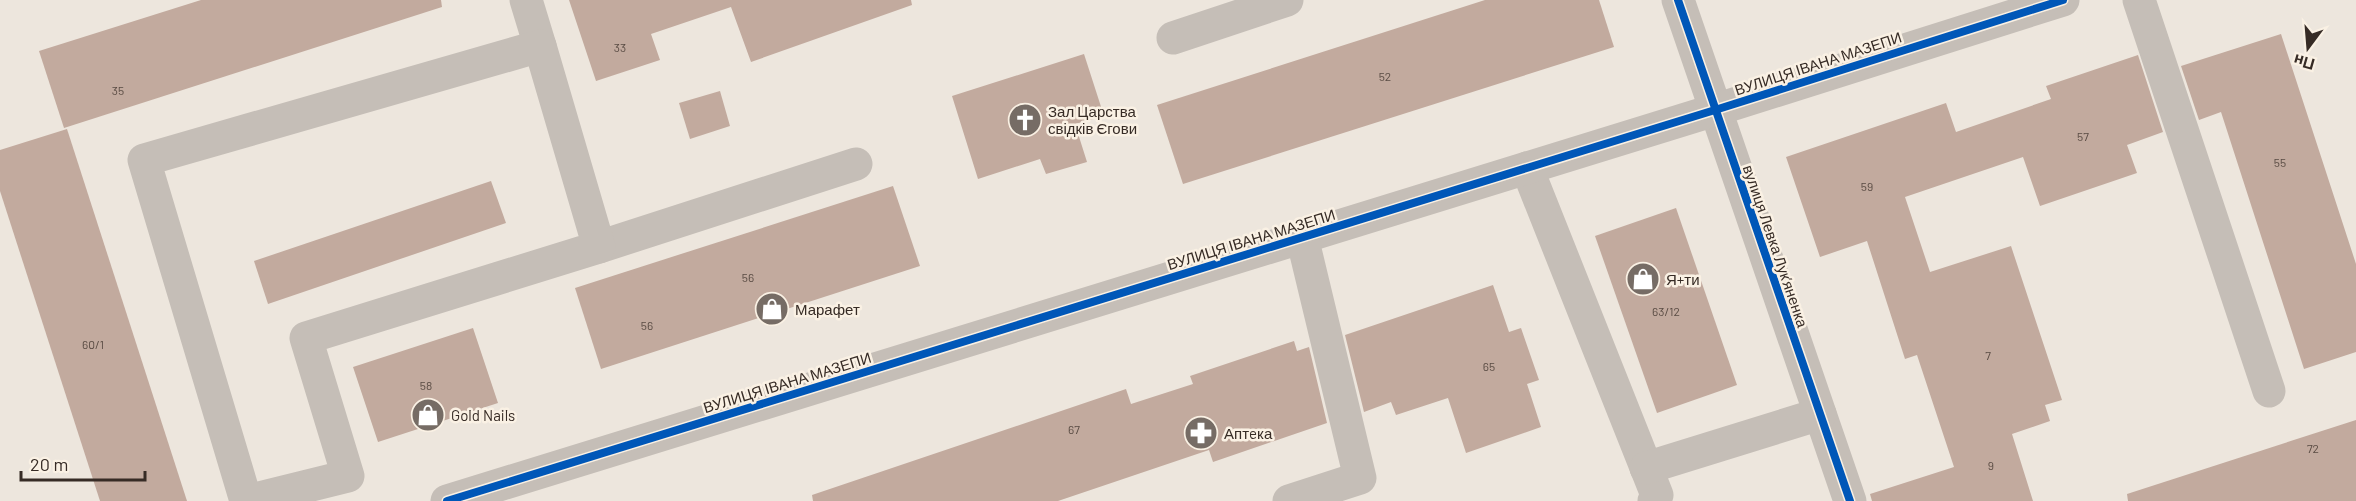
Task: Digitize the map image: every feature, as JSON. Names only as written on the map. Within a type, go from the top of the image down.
[{"type":"street","points":[[526,0],[599,247]]},
{"type":"street","points":[[1173,38],[1287,0]]},
{"type":"street","name":"вулиця Левка Лукʼяненка","points":[[1678,0],[1850,501]]},
{"type":"street","name":"ВУЛИЦЯ ІВАНА МАЗЕПИ","points":[[447,501],[530,489],[1302,237],[2062,0]]},
{"type":"street","points":[[2139,0],[2270,391]]},
{"type":"street","points":[[540,46],[144,160],[247,501],[348,476],[306,338],[856,164]]},
{"type":"street","points":[[1527,168],[1657,495],[1654,501]]},
{"type":"street","points":[[1288,501],[1360,478],[1302,237]]},
{"type":"street","points":[[1646,468],[1820,414]]},
{"type":"building","points":[[201,0],[441,0],[442,7],[64,128],[39,51]]},
{"type":"building","points":[[569,0],[911,0],[912,5],[751,62],[731,7],[651,34],[660,60],[596,81]]},
{"type":"building","points":[[1485,0],[1599,0],[1614,47],[1183,184],[1157,105]]},
{"type":"building","points":[[2281,34],[2356,264],[2356,352],[2304,369],[2221,112],[2199,120],[2181,66]]},
{"type":"building","name":"Зал Царства свідків Єгови","points":[[1084,54],[1104,116],[1075,124],[1087,162],[1046,174],[1040,159],[978,179],[952,96]]},
{"type":"building","points":[[2138,55],[2163,132],[2127,145],[2137,173],[2040,206],[2023,157],[1905,197],[1930,272],[2011,246],[2062,400],[2045,405],[2050,421],[2012,434],[2033,501],[1872,501],[1870,494],[1954,467],[1917,355],[1905,359],[1867,241],[1820,257],[1786,157],[1946,103],[1956,132],[2051,99],[2046,86]]},
{"type":"building","points":[[720,91],[730,126],[690,139],[679,103]]},
{"type":"building","points":[[67,129],[187,501],[100,501],[0,191],[0,150]]},
{"type":"building","points":[[491,181],[506,223],[268,304],[254,261]]},
{"type":"building","points":[[893,186],[920,266],[601,369],[575,288]]},
{"type":"building","points":[[1676,208],[1737,385],[1657,413],[1595,236]]},
{"type":"building","points":[[1493,285],[1509,332],[1521,328],[1539,380],[1527,384],[1541,427],[1466,453],[1448,398],[1396,415],[1391,402],[1364,412],[1345,335]]},
{"type":"building","points":[[473,328],[498,403],[378,442],[353,367]]},
{"type":"building","points":[[1294,341],[1297,351],[1309,347],[1327,423],[1213,462],[1209,450],[1058,501],[813,501],[812,495],[1126,389],[1131,404],[1193,384],[1190,376]]},
{"type":"building","points":[[2356,420],[2356,501],[2128,501],[2127,494]]},
{"type":"cycle path","points":[[1678,0],[1850,501]]},
{"type":"cycle path","points":[[447,501],[1715,110],[2063,0]]},
{"type":"place","name":"Зал Царства свідків Єгови","points":[[1025,120]]},
{"type":"place","name":"Я+ти","points":[[1643,279]]},
{"type":"place","name":"Марафет","points":[[772,309]]},
{"type":"place","name":"Gold Nails","points":[[428,415]]},
{"type":"place","name":"Аптeка","points":[[1201,433]]}]
